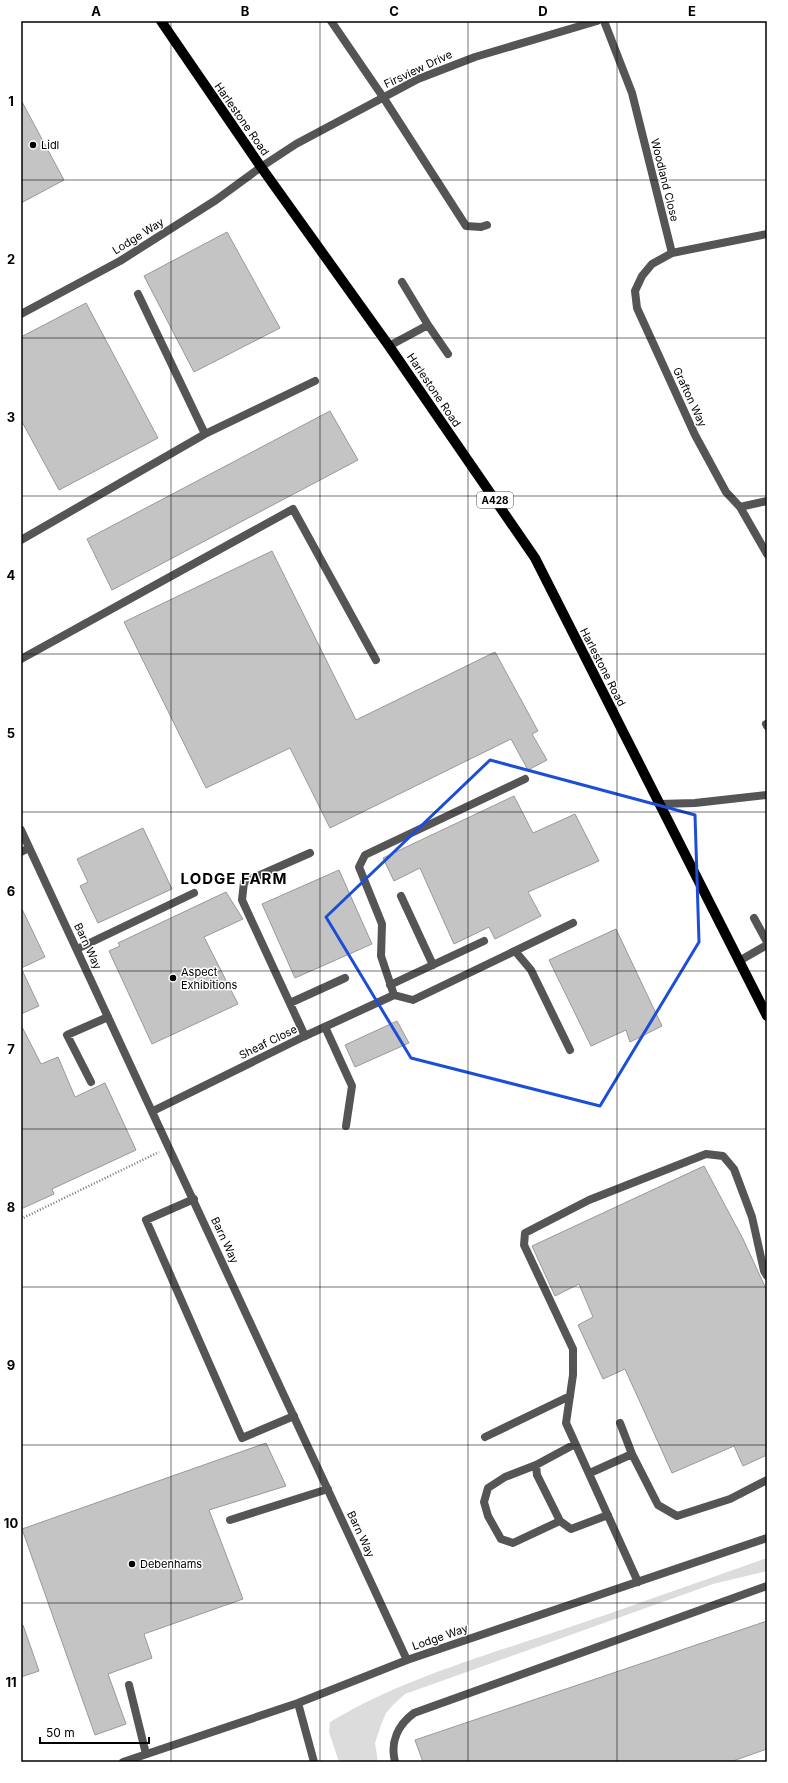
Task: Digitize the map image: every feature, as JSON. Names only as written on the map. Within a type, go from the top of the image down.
[{"type":"main road","name":"Harlestone Road","points":[[161,21],[261,167],[389,346],[535,558],[766,1012]]},
{"type":"street","points":[[331,21],[466,226],[481,227],[487,225]]},
{"type":"street","name":"Firsview Drive","points":[[261,167],[296,144],[418,79],[460,61],[597,21]]},
{"type":"street","name":"Woodland Close","points":[[604,21],[632,93],[672,253]]},
{"type":"street","name":"Lodge Way","points":[[21,314],[120,261],[216,200],[261,167]]},
{"type":"street","points":[[672,253],[767,234]]},
{"type":"street","name":"Grafton Way","points":[[672,253],[652,264],[642,276],[635,291],[637,308],[695,435],[726,492],[740,507],[767,554]]},
{"type":"street","points":[[402,282],[428,325],[448,354]]},
{"type":"street","points":[[138,294],[205,434]]},
{"type":"street","points":[[389,346],[428,325]]},
{"type":"street","points":[[21,539],[205,434],[315,381]]},
{"type":"street","points":[[740,507],[767,501]]},
{"type":"street","points":[[21,659],[293,509],[376,660]]},
{"type":"street","points":[[525,779],[365,855],[359,867],[382,924],[381,956],[390,985],[394,995],[413,1000],[574,923]]},
{"type":"street","points":[[660,804],[695,803],[767,795]]},
{"type":"street","name":"Barn Way","points":[[21,830],[194,1199],[407,1660]]},
{"type":"street","points":[[21,852],[29,848]]},
{"type":"street","points":[[305,1036],[242,900],[244,882],[310,853]]},
{"type":"street","points":[[77,949],[194,893]]},
{"type":"street","points":[[401,896],[433,965]]},
{"type":"street","points":[[754,918],[767,942]]},
{"type":"street","points":[[390,985],[484,941]]},
{"type":"street","points":[[739,961],[767,945]]},
{"type":"street","points":[[515,951],[531,970],[570,1050]]},
{"type":"street","points":[[290,1003],[344,978]]},
{"type":"street","name":"Sheaf Close","points":[[153,1111],[305,1036],[394,995]]},
{"type":"street","points":[[91,1082],[68,1035],[108,1017]]},
{"type":"street","points":[[325,1027],[352,1086],[346,1126]]},
{"type":"street","points":[[638,1582],[590,1473],[566,1423],[570,1396],[573,1349],[524,1245],[525,1233],[589,1200],[706,1154],[723,1156],[734,1169],[752,1217],[764,1271],[767,1276]]},
{"type":"street","points":[[194,1199],[146,1220],[242,1438],[294,1416]]},
{"type":"street","points":[[485,1437],[570,1396]]},
{"type":"street","points":[[620,1423],[632,1454],[658,1505],[677,1516],[730,1499],[767,1480]]},
{"type":"street","points":[[560,1521],[513,1543],[501,1539],[488,1516],[484,1502],[488,1488],[505,1477],[536,1466],[575,1444]]},
{"type":"street","points":[[590,1473],[632,1454]]},
{"type":"street","points":[[536,1466],[537,1475],[560,1521],[571,1529],[608,1515]]},
{"type":"street","points":[[230,1520],[328,1489]]},
{"type":"street","name":"Lodge Way","points":[[123,1762],[298,1703],[407,1660],[767,1538]]},
{"type":"street","points":[[395,1762],[393,1743],[404,1720],[414,1713],[767,1586]]},
{"type":"street","points":[[129,1684],[146,1754]]},
{"type":"street","points":[[298,1703],[314,1762]]},
{"type":"path","points":[[21,1220],[169,1147]]},
{"type":"highlighted area","points":[[490,760],[695,815],[699,942],[600,1106],[411,1058],[326,917]]},
{"type":"shaded area","points":[[767,1558],[767,1571],[713,1584],[405,1694],[386,1713],[381,1725],[375,1743],[378,1762],[339,1762],[329,1732],[330,1722],[357,1707],[413,1681],[472,1659],[587,1621]]},
{"type":"building","name":"Lidl","points":[[21,100],[64,180],[21,203]]},
{"type":"building","points":[[227,232],[280,328],[194,372],[144,276]]},
{"type":"building","points":[[86,303],[158,438],[59,490],[21,420],[21,337]]},
{"type":"building","points":[[330,411],[358,460],[112,590],[87,539]]},
{"type":"building","points":[[272,551],[356,720],[495,652],[538,731],[532,734],[547,760],[528,770],[511,739],[330,828],[290,748],[206,788],[124,622]]},
{"type":"building","points":[[514,796],[533,833],[575,814],[599,861],[528,892],[541,916],[495,939],[489,927],[454,944],[420,868],[394,881],[383,858]]},
{"type":"building","points":[[143,828],[172,889],[98,923],[80,886],[88,882],[77,859]]},
{"type":"building","points":[[339,870],[372,944],[295,978],[262,904]]},
{"type":"building","name":"Aspect Exhibitions","points":[[226,892],[243,919],[204,937],[238,1004],[152,1044],[109,951],[120,946],[118,943]]},
{"type":"building","points":[[21,907],[45,957],[21,968]]},
{"type":"building","points":[[616,929],[662,1026],[630,1042],[626,1030],[591,1046],[549,960]]},
{"type":"building","points":[[21,968],[39,1006],[21,1014]]},
{"type":"building","points":[[397,1021],[409,1043],[355,1067],[345,1045]]},
{"type":"building","points":[[21,1025],[41,1064],[58,1057],[75,1097],[105,1083],[136,1150],[52,1189],[54,1194],[21,1209]]},
{"type":"building","points":[[704,1166],[743,1239],[767,1291],[767,1455],[743,1466],[734,1446],[672,1473],[625,1369],[603,1379],[578,1325],[593,1317],[579,1284],[555,1296],[532,1246]]},
{"type":"building","name":"Debenhams","points":[[266,1443],[286,1486],[209,1510],[243,1599],[144,1634],[152,1658],[108,1674],[126,1724],[95,1735],[22,1529]]},
{"type":"building","points":[[767,1621],[767,1749],[730,1762],[423,1762],[415,1740]]},
{"type":"building","points":[[21,1625],[23,1625],[39,1671],[21,1677]]},
{"type":"place","name":"Lidl","points":[[33,145]]},
{"type":"place","name":"Aspect Exhibitions","points":[[173,978]]},
{"type":"place","name":"Debenhams","points":[[132,1564]]},
{"type":"district","name":"LODGE FARM","points":[[234,878]]}]
